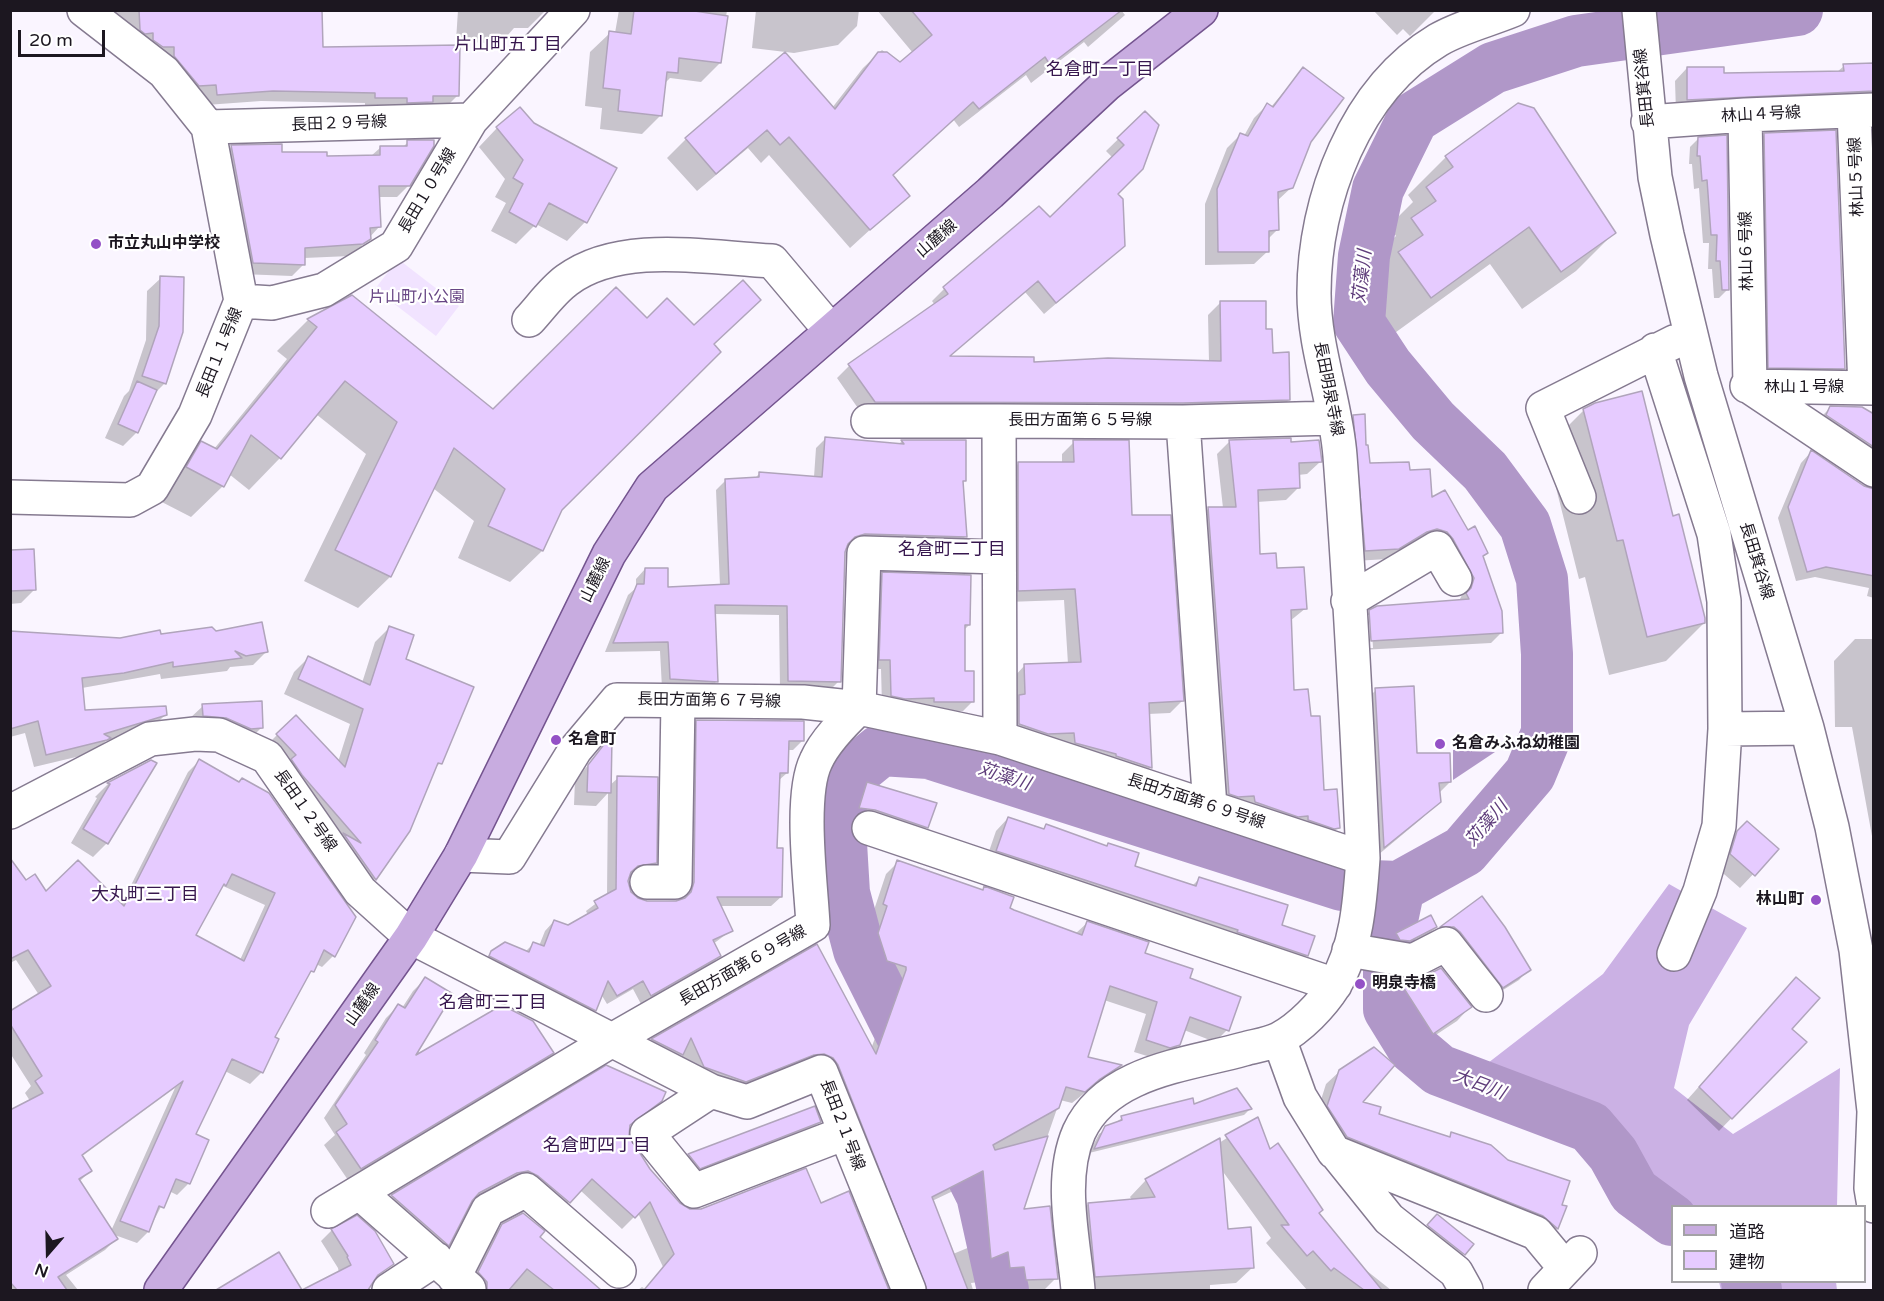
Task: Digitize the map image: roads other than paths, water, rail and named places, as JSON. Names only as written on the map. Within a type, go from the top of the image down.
[{"type":"main road","name":"山麓線","points":[[161,1290],[411,937],[461,855],[609,554],[652,488],[990,192],[1107,84],[1201,10]]},
{"type":"street","name":"長田１１号線","points":[[10,497],[130,500],[152,488],[195,415],[241,301],[208,128],[164,72],[84,10]]},
{"type":"street","name":"長田１０号線","points":[[241,301],[272,303],[324,290],[396,246],[471,120],[573,10]]},
{"type":"street","name":"長田明泉寺線","points":[[1279,1039],[1314,1012],[1335,985],[1376,954],[1359,913],[1364,858],[1340,453],[1319,342],[1314,294],[1319,240],[1340,158],[1358,122],[1406,65],[1439,40],[1513,10]]},
{"type":"street","name":"長田箕谷線","points":[[1639,10],[1648,122],[1655,177],[1667,235],[1701,376],[1807,728],[1832,827],[1856,950],[1874,1112],[1870,1188],[1874,1206]]},
{"type":"street","name":"林山４号線","points":[[1648,122],[1745,115],[1864,111]]},
{"type":"street","name":"林山５号線","points":[[1864,111],[1869,388]]},
{"type":"street","name":"林山６号線","points":[[1745,115],[1750,387]]},
{"type":"street","name":"長田２９号線","points":[[208,128],[471,120]]},
{"type":"street","points":[[529,320],[566,281],[596,263],[637,254],[772,261],[831,331]]},
{"type":"street","points":[[1579,497],[1543,408],[1655,350],[1692,334]]},
{"type":"street","points":[[1655,350],[1714,534],[1724,601],[1725,729],[1719,826],[1700,891],[1674,954]]},
{"type":"street","name":"林山１号線","points":[[1701,376],[1741,383],[1750,387],[1869,388]]},
{"type":"street","points":[[1750,387],[1874,470]]},
{"type":"street","name":"長田方面第６５号線","points":[[1000,738],[999,421],[1183,422],[1334,418]]},
{"type":"street","points":[[868,422],[999,421]]},
{"type":"street","points":[[1183,422],[1210,807]]},
{"type":"street","points":[[1348,601],[1437,548],[1455,579]]},
{"type":"street","points":[[859,708],[864,553],[999,557]]},
{"type":"street","name":"長田方面第６７号線","points":[[461,855],[508,856],[575,750],[617,700],[803,702],[859,708]]},
{"type":"street","points":[[647,882],[675,882],[678,701]]},
{"type":"street","name":"長田方面第６９号線","points":[[328,1211],[361,1194],[612,1040],[813,925],[808,798],[813,771],[815,762],[838,728],[859,708],[1000,738],[1364,858]]},
{"type":"street","points":[[1725,729],[1807,728]]},
{"type":"street","name":"長田１２号線","points":[[10,812],[150,739],[195,734],[219,735],[267,757],[360,891],[411,937],[612,1040]]},
{"type":"street","points":[[869,828],[1335,985]]},
{"type":"street","points":[[1376,954],[1413,961],[1446,944],[1486,995]]},
{"type":"street","points":[[1078,1290],[1068,1186],[1079,1132],[1088,1118],[1107,1097],[1130,1080],[1279,1039],[1300,1097],[1335,1152],[1389,1219],[1456,1272],[1466,1290]]},
{"type":"street","name":"長田２１号線","points":[[612,1040],[711,1091],[747,1102],[821,1072],[909,1290]]},
{"type":"street","points":[[711,1091],[647,1133],[694,1191],[844,1133]]},
{"type":"street","points":[[1335,1152],[1536,1233],[1563,1270]]},
{"type":"street","points":[[389,1290],[453,1275],[488,1210],[526,1190],[619,1271]]},
{"type":"street","points":[[361,1194],[453,1275]]},
{"type":"waterway","name":"苅藻川","points":[[1003,1290],[982,1195],[859,950],[844,893],[839,810],[854,772],[881,750],[929,753],[1342,885],[1399,887],[1464,851],[1530,774],[1547,733],[1547,654],[1542,579],[1525,525],[1485,471],[1433,421],[1388,367],[1359,323],[1364,256],[1378,189],[1413,118],[1493,68],[1576,41],[1797,10]]},
{"type":"waterway","name":"大日川","points":[[1399,887],[1389,934],[1389,1009],[1413,1048],[1439,1070],[1590,1127],[1613,1154],[1634,1192],[1671,1219]]},
{"type":"waterway","name":"大日川","points":[[1748,1283],[1756,1290]]},
{"type":"place","name":"市立丸山中学校","points":[[96,244]]},
{"type":"place","name":"名倉町","points":[[556,740]]},
{"type":"place","name":"名倉みふね幼稚園","points":[[1440,744]]},
{"type":"place","name":"林山町","points":[[1816,900]]},
{"type":"place","name":"明泉寺橋","points":[[1360,984]]},
{"type":"district","name":"片山町五丁目","points":[[508,45]]},
{"type":"district","name":"名倉町一丁目","points":[[1100,70]]},
{"type":"district","name":"名倉町二丁目","points":[[952,550]]},
{"type":"district","name":"大丸町三丁目","points":[[145,895]]},
{"type":"district","name":"名倉町三丁目","points":[[493,1003]]},
{"type":"district","name":"名倉町四丁目","points":[[597,1146]]},
{"type":"park label","name":"片山町小公園","points":[[417,298]]}]
